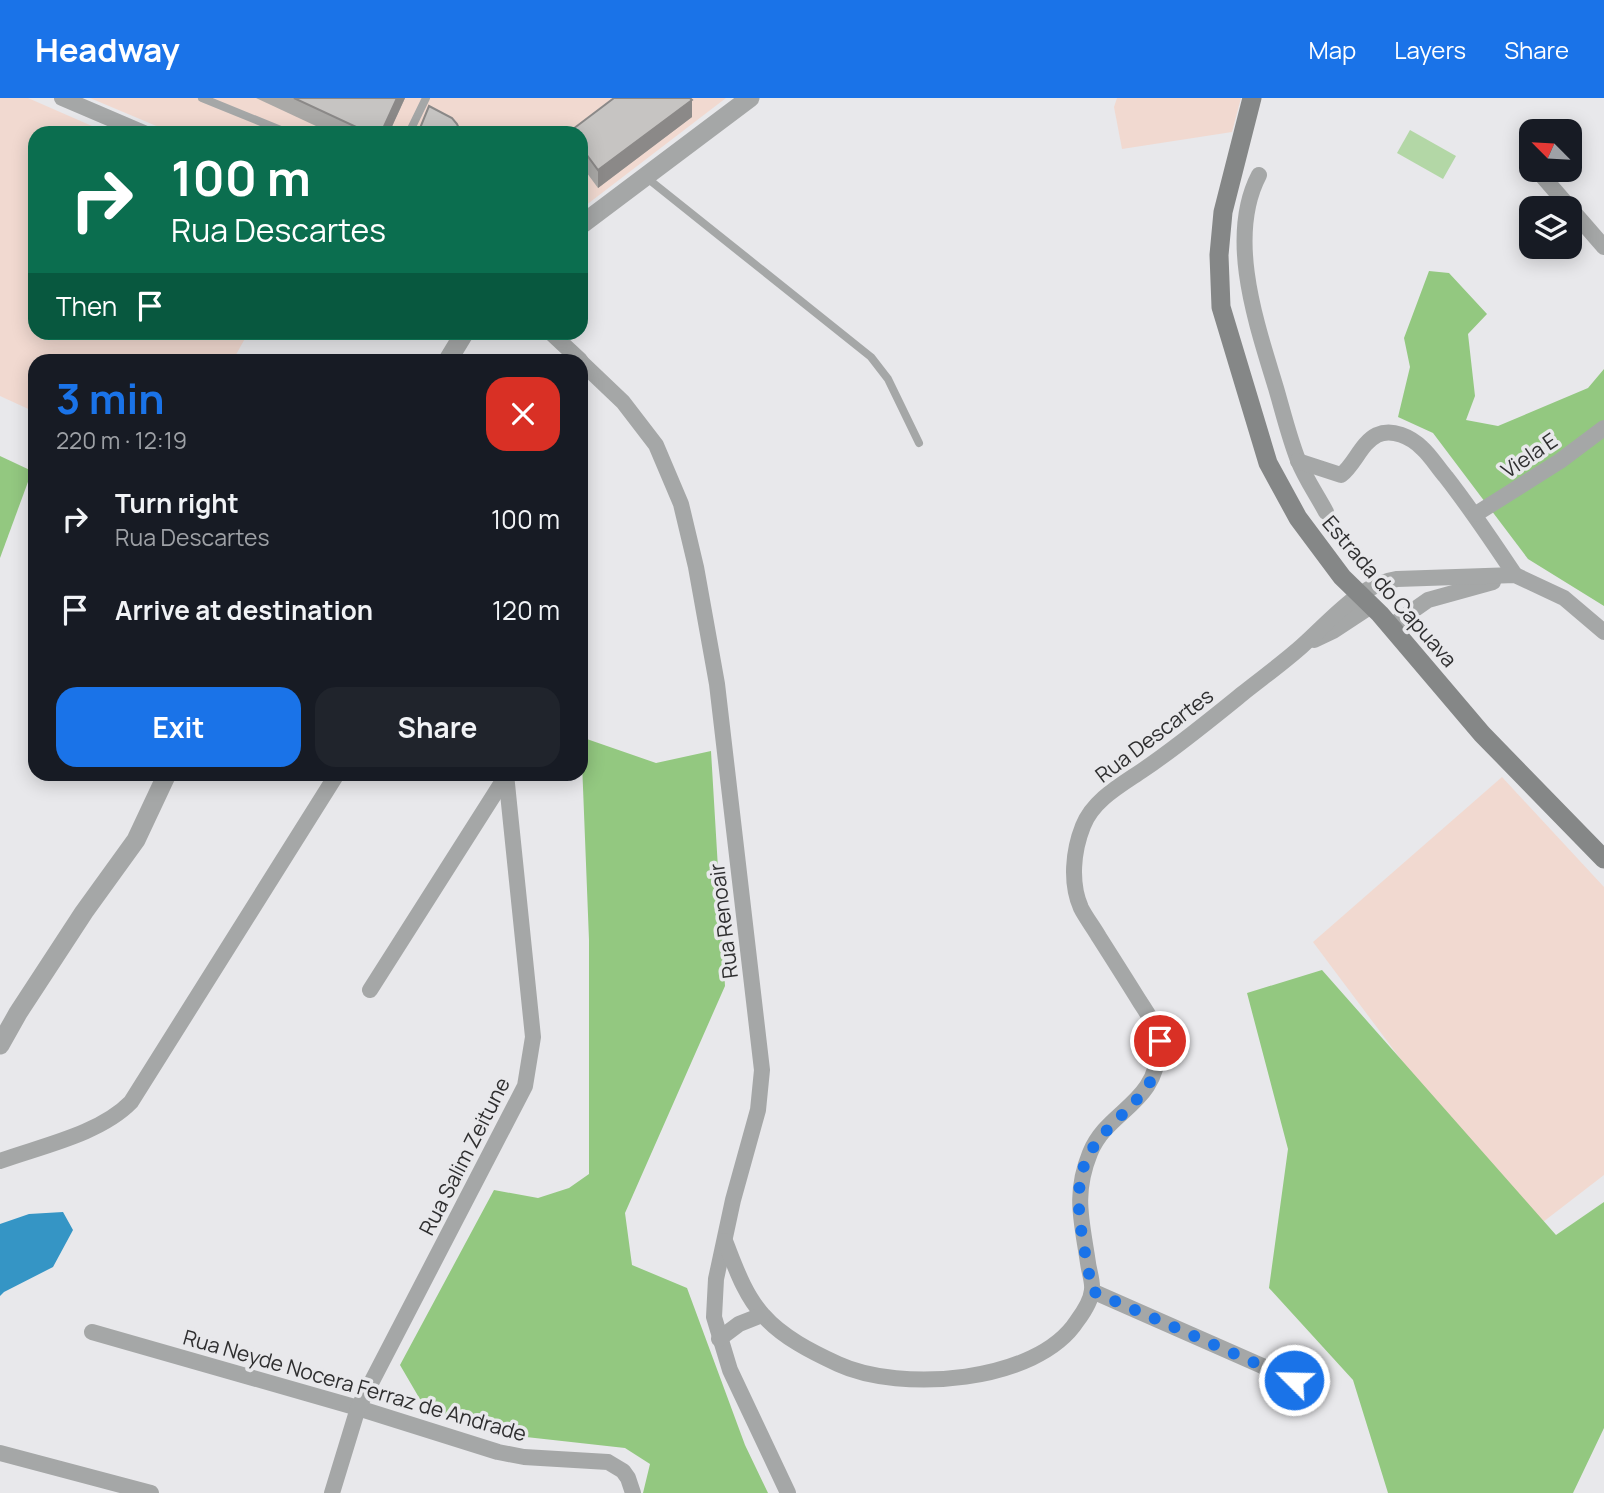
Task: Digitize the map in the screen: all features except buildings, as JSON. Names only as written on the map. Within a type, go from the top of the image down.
[{"type":"main road","name":"Estrada do Capuava","points":[[1252,98],[1223,212],[1219,255],[1221,307],[1268,463],[1298,518],[1365,600],[1391,626],[1482,734],[1604,859]]},
{"type":"street","points":[[62,98],[128,126]]},
{"type":"street","points":[[588,220],[750,98]]},
{"type":"street","points":[[1259,175],[1253,186],[1246,216],[1248,282],[1256,319],[1298,461],[1326,512]]},
{"type":"street","points":[[1547,182],[1604,247]]},
{"type":"street","name":"Rua Renoair","points":[[558,340],[573,354]]},
{"type":"street","name":"Rua Renoair","points":[[588,368],[624,402],[656,445],[681,504],[696,566],[716,684],[762,1070],[758,1110],[733,1200],[716,1279],[714,1317],[730,1370],[788,1493]]},
{"type":"street","name":"Viela E","points":[[1476,514],[1559,461],[1604,428]]},
{"type":"street","points":[[1298,461],[1341,475],[1349,469],[1364,446],[1377,435],[1391,432],[1421,446],[1476,514],[1515,575],[1564,598],[1604,632]]},
{"type":"street","points":[[1391,626],[1429,600],[1515,575]]},
{"type":"street","name":"Rua Descartes","points":[[1092,1291],[1080,1214],[1080,1182],[1091,1149],[1113,1122],[1139,1099],[1157,1071],[1160,1041],[1148,1014],[1080,906],[1074,852],[1084,822],[1104,797],[1159,759],[1302,646],[1333,631],[1384,581],[1515,575]]},
{"type":"street","points":[[0,1045],[84,912],[136,840],[164,781]]},
{"type":"street","points":[[0,1161],[88,1130],[119,1114],[131,1102],[333,781]]},
{"type":"street","points":[[370,990],[502,781]]},
{"type":"street","name":"Rua Salim Zeitune","points":[[332,1493],[358,1408],[518,1102],[527,1077],[533,1037],[507,781]]},
{"type":"street","points":[[725,1241],[742,1283],[762,1315],[811,1351],[843,1367],[877,1376],[922,1381],[944,1379],[995,1371],[1035,1356],[1056,1344],[1072,1328],[1084,1311],[1092,1291],[1317,1390]]},
{"type":"street","points":[[719,1339],[739,1324],[762,1315]]},
{"type":"street","name":"Rua Neyde Nocera Ferraz de Andrade","points":[[92,1332],[511,1455],[608,1462],[623,1471],[633,1493]]},
{"type":"street","points":[[0,1452],[151,1493]]},
{"type":"lane","points":[[202,98],[271,126]]},
{"type":"lane","points":[[412,126],[426,98]]},
{"type":"lane","points":[[645,176],[871,356],[888,379],[919,443]]},
{"type":"shaded area","points":[[0,98],[28,98],[92,126],[28,126],[28,340],[244,340],[236,354],[28,354],[28,409],[0,396]]},
{"type":"shaded area","points":[[90,98],[726,98],[588,204],[588,126],[156,126]]},
{"type":"shaded area","points":[[1117,98],[1241,98],[1232,132],[1122,149],[1114,107]]},
{"type":"shaded area","points":[[1502,777],[1604,887],[1604,1175],[1530,1232],[1313,942]]},
{"type":"green space","points":[[1410,130],[1456,156],[1443,179],[1397,153]]},
{"type":"green space","points":[[1429,271],[1449,273],[1487,314],[1468,334],[1475,396],[1466,420],[1498,426],[1588,388],[1604,369],[1604,606],[1528,559],[1433,433],[1398,417],[1410,367],[1404,338]]},
{"type":"green space","points":[[0,456],[28,469],[28,482],[0,558]]},
{"type":"green space","points":[[588,739],[656,763],[711,751],[725,986],[625,1213],[632,1265],[687,1288],[745,1445],[768,1493],[643,1493],[650,1464],[625,1448],[500,1434],[428,1413],[400,1365],[494,1190],[538,1198],[569,1188],[589,1174],[589,940],[583,781],[588,781]]},
{"type":"green space","points":[[1322,970],[1556,1235],[1604,1202],[1604,1428],[1573,1493],[1388,1493],[1353,1380],[1269,1288],[1288,1149],[1247,993]]},
{"type":"water","points":[[63,1212],[73,1230],[53,1267],[0,1296],[0,1224],[29,1214]]},
{"type":"route","points":[[1160,1041],[1157,1071],[1139,1099],[1113,1122],[1091,1149],[1080,1182],[1080,1214],[1092,1291],[1294,1380]]}]
